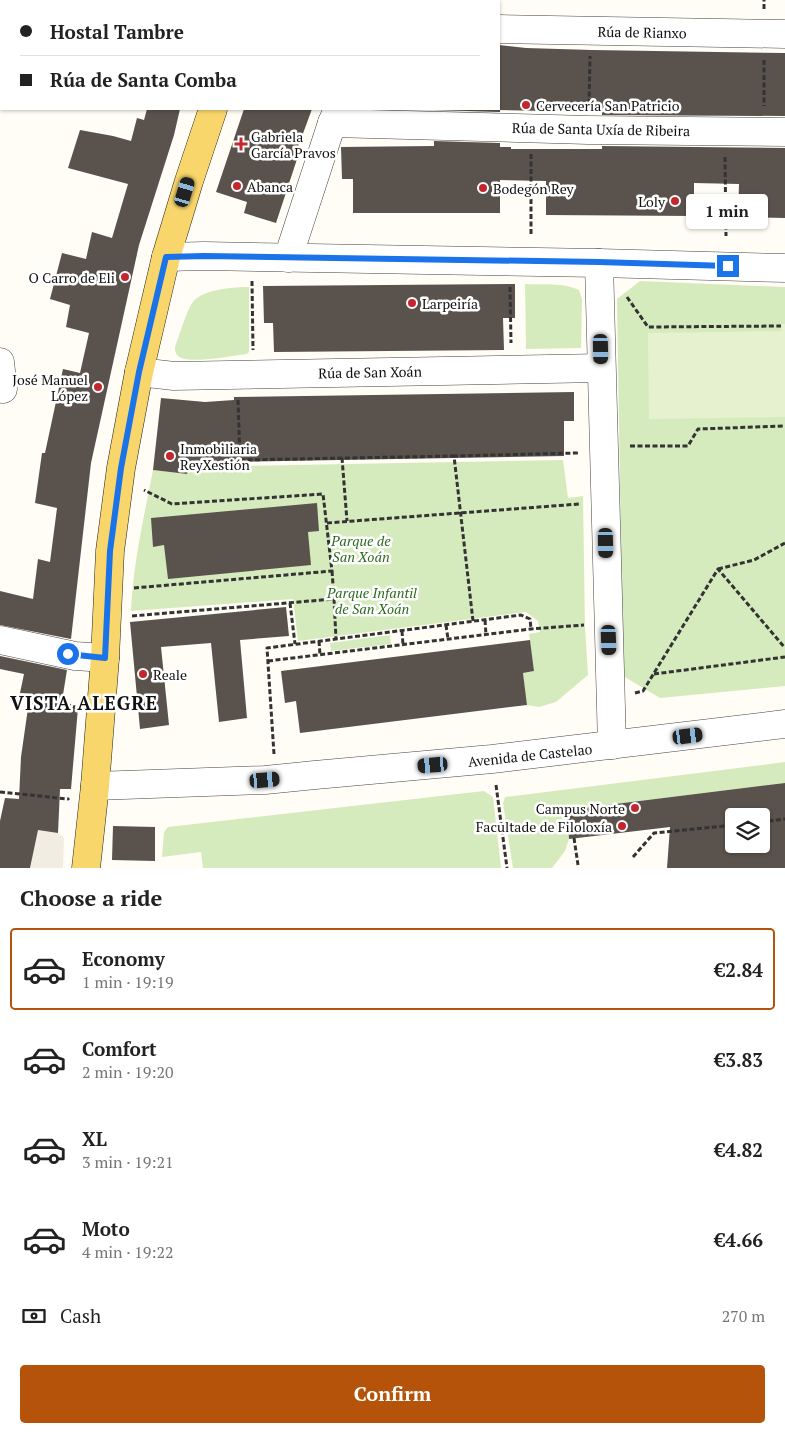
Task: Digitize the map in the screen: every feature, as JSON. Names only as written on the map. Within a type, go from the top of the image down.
[{"type":"main road","points":[[86,868],[105,658],[110,551],[121,468],[139,372],[166,257],[213,110]]},
{"type":"street","name":"Rúa de Rianxo","points":[[500,29],[774,34]]},
{"type":"street","name":"Rúa de Santa Uxía de Ribeira","points":[[335,116],[416,126],[775,132]]},
{"type":"street","points":[[288,258],[335,116]]},
{"type":"street","points":[[166,257],[599,262],[785,268]]},
{"type":"street","points":[[599,262],[612,745]]},
{"type":"street","points":[[0,362],[3,389]]},
{"type":"street","name":"Rúa de San Xoán","points":[[139,372],[174,376],[601,368]]},
{"type":"street","points":[[0,640],[74,656],[105,658]]},
{"type":"street","name":"Avenida de Castelao","points":[[94,786],[265,780],[483,760],[785,724]]},
{"type":"path","points":[[588,130],[590,31]]},
{"type":"path","points":[[774,34],[775,132]]},
{"type":"path","points":[[531,129],[531,242]]},
{"type":"path","points":[[724,131],[726,236]]},
{"type":"path","points":[[510,282],[511,345]]},
{"type":"path","points":[[622,290],[648,327],[781,326]]},
{"type":"path","points":[[238,402],[240,460],[579,453]]},
{"type":"path","points":[[641,446],[688,446],[698,429],[785,426]]},
{"type":"path","points":[[454,456],[473,621]]},
{"type":"path","points":[[342,458],[346,521]]},
{"type":"path","points":[[139,488],[172,504],[323,494],[332,570],[336,639]]},
{"type":"path","points":[[327,523],[580,504]]},
{"type":"path","points":[[643,691],[718,569],[754,560],[785,543]]},
{"type":"path","points":[[718,569],[785,648]]},
{"type":"path","points":[[126,588],[332,570]]},
{"type":"path","points":[[124,617],[334,599]]},
{"type":"path","points":[[290,603],[295,644]]},
{"type":"path","points":[[274,757],[267,648],[521,615],[527,616],[530,619],[531,629]]},
{"type":"path","points":[[485,620],[486,635]]},
{"type":"path","points":[[268,661],[531,629],[592,624]]},
{"type":"path","points":[[446,625],[448,639]]},
{"type":"path","points":[[402,631],[403,645]]},
{"type":"path","points":[[319,641],[320,655]]},
{"type":"path","points":[[653,674],[785,657]]},
{"type":"path","points":[[0,792],[68,799]]},
{"type":"path","points":[[498,796],[507,868]]},
{"type":"path","points":[[770,821],[785,819]]},
{"type":"path","points":[[633,857],[654,833],[725,826]]},
{"type":"path","points":[[574,838],[578,865]]},
{"type":"green space","points":[[640,281],[785,287],[785,686],[660,698],[623,676],[617,299]]},
{"type":"green space","points":[[525,284],[559,285],[579,290],[582,299],[581,348],[526,349]]},
{"type":"green space","points":[[249,287],[249,352],[247,354],[199,360],[189,360],[177,355],[175,347],[193,302],[209,292]]},
{"type":"green space","points":[[781,324],[785,324],[785,417],[649,419],[648,333],[781,331]]},
{"type":"green space","name":"Parque de San Xoán","points":[[563,460],[568,498],[583,496],[585,627],[588,675],[556,702],[539,707],[527,705],[523,673],[534,671],[529,634],[540,632],[538,621],[526,612],[298,641],[293,599],[131,611],[136,558],[153,470],[187,474],[188,471],[237,466]]},
{"type":"green space","points":[[390,635],[391,644],[331,651],[330,643]]},
{"type":"green space","points":[[785,762],[785,783],[567,810],[569,839],[565,851],[552,868],[513,868],[503,803],[505,797]]},
{"type":"green space","points":[[484,791],[493,797],[501,868],[203,868],[201,852],[162,857],[164,832],[168,827]]},
{"type":"shaded area","points":[[22,827],[58,833],[64,838],[63,868],[30,868],[32,860],[20,858]]},
{"type":"building","points":[[500,45],[526,48],[592,50],[785,53],[785,116],[602,115],[602,112],[500,110]]},
{"type":"building","points":[[147,110],[180,110],[174,135],[139,245],[91,463],[71,639],[0,625],[0,591],[33,599],[38,559],[50,562],[57,508],[35,503],[42,453],[45,453],[63,369],[80,373],[89,333],[66,327],[70,305],[50,299],[62,253],[86,259],[92,232],[112,238],[128,184],[68,168],[80,130],[131,141],[137,118],[144,120]]},
{"type":"building","points":[[244,110],[312,110],[298,147],[301,147],[276,223],[244,213],[247,202],[216,192]]},
{"type":"building","points":[[435,110],[500,110],[500,112]]},
{"type":"building","points":[[434,141],[500,143],[500,147],[511,147],[511,149],[602,149],[602,146],[785,148],[785,218],[738,217],[739,184],[694,183],[694,216],[546,215],[546,181],[500,180],[500,213],[353,213],[353,179],[342,179],[341,147],[434,146]]},
{"type":"building","points":[[515,284],[515,318],[503,318],[504,350],[274,352],[273,323],[264,323],[263,286]]},
{"type":"building","points":[[574,392],[574,421],[564,421],[564,456],[228,462],[228,468],[188,471],[187,474],[153,470],[161,398],[205,402],[234,400],[234,397]]},
{"type":"building","points":[[317,503],[319,531],[308,532],[311,565],[168,579],[164,545],[153,547],[151,518]]},
{"type":"building","points":[[286,607],[289,636],[240,640],[247,718],[219,722],[211,643],[161,647],[169,725],[140,729],[130,622]]},
{"type":"building","points":[[530,640],[534,671],[523,673],[527,705],[300,733],[296,701],[285,703],[281,671]]},
{"type":"building","points":[[0,656],[67,670],[61,707],[78,708],[71,789],[60,789],[58,833],[38,830],[30,868],[0,868],[0,821],[5,798],[19,799],[21,757],[30,694],[20,693],[24,674],[0,669]]},
{"type":"building","name":"Facultade de Filoloxía","points":[[785,783],[785,868],[667,868],[670,827],[569,839],[567,810]]},
{"type":"building","points":[[113,826],[155,827],[155,861],[112,860]]},
{"type":"place","name":"Cervecería San Patricio","points":[[526,105]]},
{"type":"place","name":"Gabriela García Pravos","points":[[241,144]]},
{"type":"place","name":"Abanca","points":[[237,186]]},
{"type":"place","name":"Bodegón Rey","points":[[483,188]]},
{"type":"place","name":"Loly","points":[[675,201]]},
{"type":"place","name":"O Carro de Eli","points":[[125,277]]},
{"type":"place","name":"Larpeiría","points":[[412,303]]},
{"type":"place","name":"José Manuel López","points":[[98,387]]},
{"type":"place","name":"Inmobiliaria ReyXestión","points":[[170,456]]},
{"type":"place","name":"Reale","points":[[143,674]]},
{"type":"place","name":"Campus Norte","points":[[635,808]]},
{"type":"place","name":"Facultade de Filoloxía","points":[[622,826]]},
{"type":"district","name":"VISTA ALEGRE","points":[[84,702]]},
{"type":"route","points":[[68,654],[105,658],[110,551],[121,468],[139,372],[166,257],[599,262],[728,266]]},
{"type":"park label","name":"Parque Infantil de San Xoán","points":[[372,600]]}]
